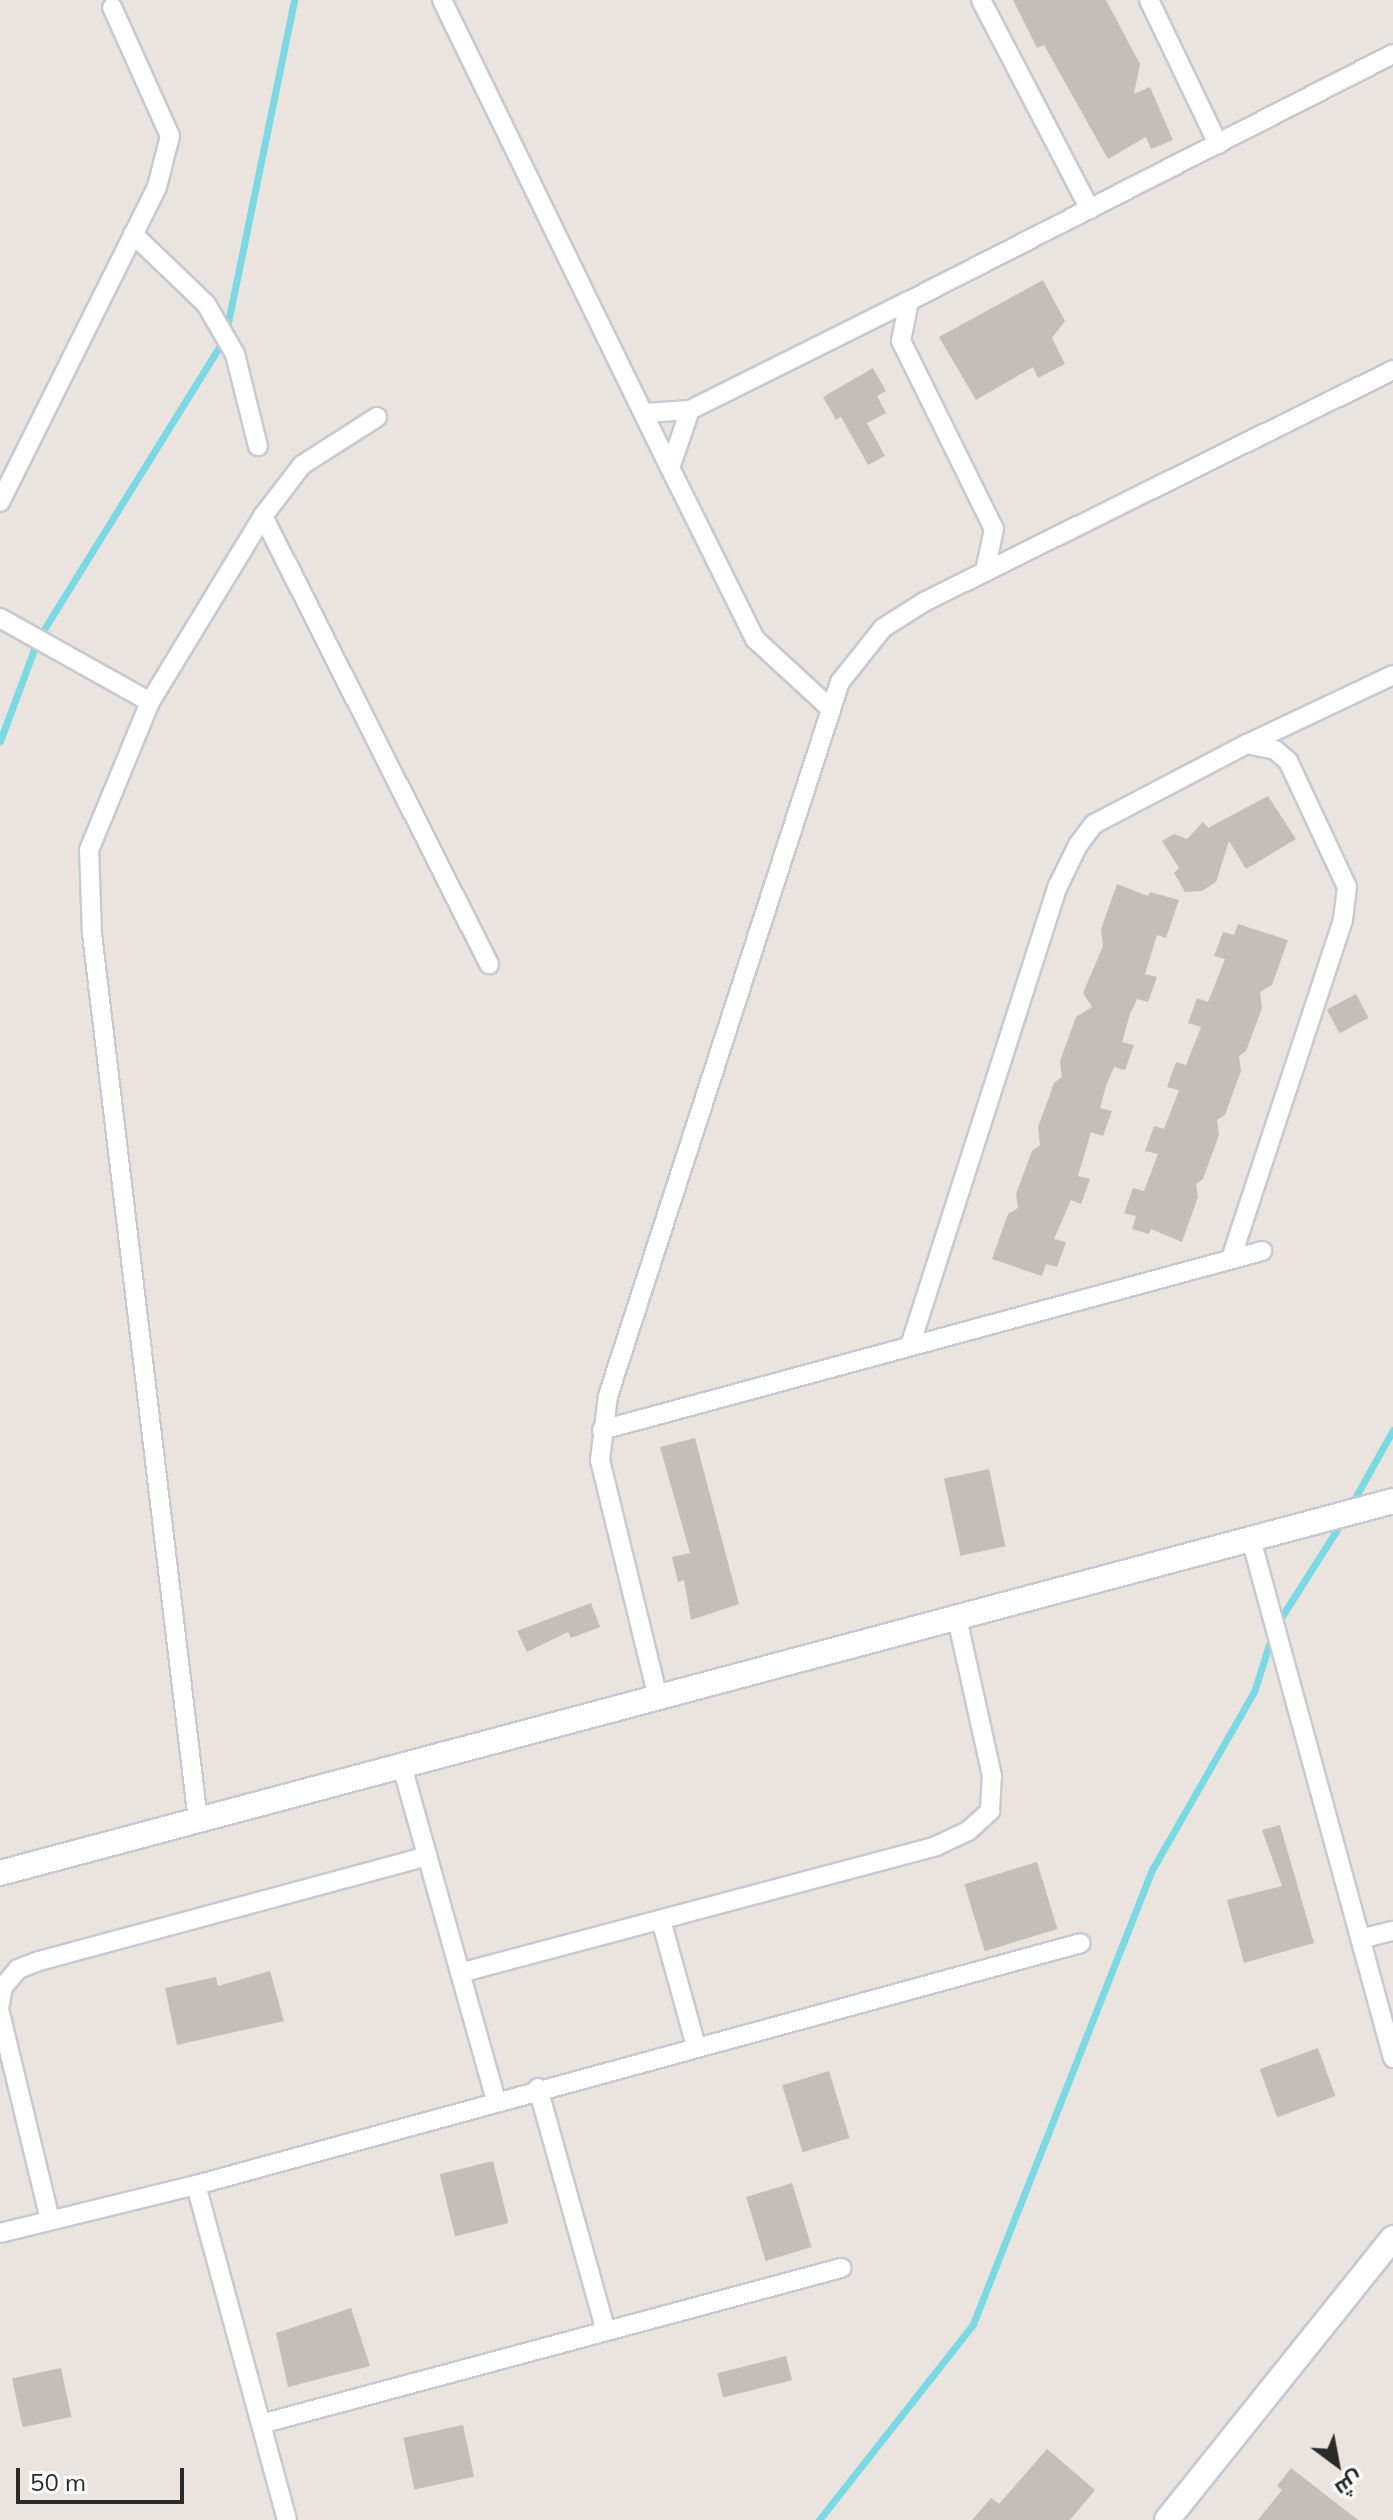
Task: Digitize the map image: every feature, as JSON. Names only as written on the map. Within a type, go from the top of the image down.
[{"type":"street","points":[[442,0],[755,639],[831,709]]},
{"type":"street","points":[[981,0],[1090,209]]},
{"type":"street","points":[[1149,0],[1218,144]]},
{"type":"street","points":[[0,502],[157,187],[170,136],[112,7]]},
{"type":"street","points":[[644,413],[690,410],[1393,54]]},
{"type":"street","points":[[133,234],[206,304],[235,354],[258,446]]},
{"type":"street","points":[[901,341],[909,301]]},
{"type":"street","points":[[872,320],[901,341],[994,529],[985,571]]},
{"type":"street","points":[[658,1698],[600,1460],[602,1430],[612,1381],[840,682],[883,628],[985,571],[1388,372],[1393,391]]},
{"type":"street","points":[[670,468],[690,410]]},
{"type":"street","points":[[198,1821],[92,934],[89,850],[150,702],[263,516],[302,465],[377,417]]},
{"type":"street","points":[[263,516],[489,964]]},
{"type":"street","points":[[0,618],[150,702]]},
{"type":"street","points":[[910,1346],[1058,886],[1078,845],[1094,824],[1247,744],[1393,675]]},
{"type":"street","points":[[1231,1259],[1343,920],[1347,887],[1288,761],[1275,750],[1247,744]]},
{"type":"street","points":[[602,1430],[1262,1251]]},
{"type":"street","points":[[0,1873],[1393,1501]]},
{"type":"street","points":[[1251,1539],[1364,1938],[1393,2058]]},
{"type":"street","points":[[460,1973],[936,1846],[968,1831],[990,1811],[992,1776],[957,1618]]},
{"type":"street","points":[[402,1766],[496,2100]]},
{"type":"street","points":[[0,2004],[3,1987],[18,1969],[39,1961],[427,1856]]},
{"type":"street","points":[[661,1920],[696,2046]]},
{"type":"street","points":[[1364,1938],[1393,1931]]},
{"type":"street","points":[[0,2233],[196,2185],[538,2088],[1081,1943]]},
{"type":"street","points":[[0,2013],[50,2220]]},
{"type":"street","points":[[538,2088],[606,2331]]},
{"type":"street","points":[[196,2185],[287,2520]]},
{"type":"street","points":[[1167,2520],[1393,2238]]},
{"type":"street","points":[[261,2424],[841,2268]]},
{"type":"building","points":[[1013,0],[1106,0],[1140,64],[1134,94],[1150,87],[1173,140],[1151,149],[1146,137],[1108,159],[1044,45],[1037,48]]},
{"type":"building","points":[[1043,280],[1065,321],[1052,338],[1065,364],[1038,378],[1033,367],[976,400],[939,337]]},
{"type":"building","points":[[873,368],[886,391],[877,396],[886,413],[867,423],[885,456],[868,465],[841,417],[836,420],[823,397]]},
{"type":"building","points":[[1268,796],[1296,839],[1246,869],[1229,841],[1216,882],[1202,891],[1185,892],[1174,873],[1179,868],[1162,841],[1174,834],[1187,839],[1203,822],[1208,828]]},
{"type":"building","points":[[1117,884],[1148,896],[1150,892],[1179,900],[1166,938],[1157,935],[1145,974],[1157,977],[1148,1002],[1137,999],[1130,1014],[1122,1042],[1134,1045],[1125,1070],[1114,1067],[1106,1086],[1100,1108],[1112,1111],[1103,1136],[1091,1132],[1078,1176],[1090,1179],[1081,1204],[1071,1200],[1054,1239],[1066,1242],[1057,1267],[1046,1264],[1042,1276],[992,1259],[1008,1214],[1018,1208],[1016,1194],[1032,1151],[1040,1145],[1038,1127],[1054,1083],[1062,1077],[1060,1061],[1076,1017],[1092,1007],[1083,993],[1103,946],[1101,929]]},
{"type":"building","points":[[1238,924],[1288,940],[1272,985],[1260,992],[1262,1008],[1246,1051],[1239,1056],[1241,1071],[1225,1115],[1217,1120],[1219,1135],[1203,1179],[1196,1184],[1198,1197],[1182,1242],[1151,1229],[1149,1234],[1132,1229],[1136,1216],[1124,1213],[1133,1188],[1144,1191],[1158,1154],[1145,1151],[1154,1126],[1164,1129],[1179,1090],[1167,1087],[1176,1062],[1186,1065],[1201,1027],[1188,1023],[1197,998],[1208,1002],[1225,959],[1214,956],[1223,932],[1234,935]]},
{"type":"building","points":[[1356,994],[1369,1018],[1340,1033],[1327,1009]]},
{"type":"building","points":[[695,1438],[739,1604],[691,1620],[684,1580],[678,1582],[672,1557],[690,1553],[660,1447]]},
{"type":"building","points":[[989,1469],[1005,1546],[960,1556],[944,1479]]},
{"type":"building","points":[[591,1603],[600,1627],[571,1638],[568,1632],[527,1652],[517,1631]]},
{"type":"building","points":[[1280,1825],[1314,1943],[1244,1963],[1227,1900],[1282,1886],[1262,1830]]},
{"type":"building","points":[[1037,1862],[1057,1929],[985,1951],[964,1884]]},
{"type":"building","points":[[270,1971],[284,2021],[177,2045],[165,1988],[216,1977],[218,1986]]},
{"type":"building","points":[[1318,2048],[1335,2096],[1277,2117],[1260,2069]]},
{"type":"building","points":[[829,2071],[849,2138],[803,2152],[782,2085]]},
{"type":"building","points":[[493,2161],[508,2223],[455,2236],[440,2174]]},
{"type":"building","points":[[792,2183],[812,2247],[766,2261],[746,2197]]},
{"type":"building","points":[[351,2308],[370,2366],[288,2387],[276,2333]]},
{"type":"building","points":[[786,2356],[792,2380],[723,2397],[717,2373]]},
{"type":"building","points":[[61,2368],[71,2417],[22,2427],[12,2378]]},
{"type":"building","points":[[463,2425],[474,2477],[414,2490],[403,2438]]},
{"type":"building","points":[[1047,2449],[1095,2490],[1070,2520],[972,2520],[991,2498],[999,2504]]},
{"type":"building","points":[[1291,2468],[1358,2520],[1258,2520],[1282,2490],[1277,2486]]},
{"type":"waterway","points":[[0,741],[38,639],[225,337],[294,0]]},
{"type":"waterway","points":[[1351,1505],[1393,1430]]},
{"type":"waterway","points":[[1277,1624],[1341,1523]]},
{"type":"waterway","points":[[819,2520],[973,2324],[1153,1868],[1254,1692],[1272,1635]]}]
